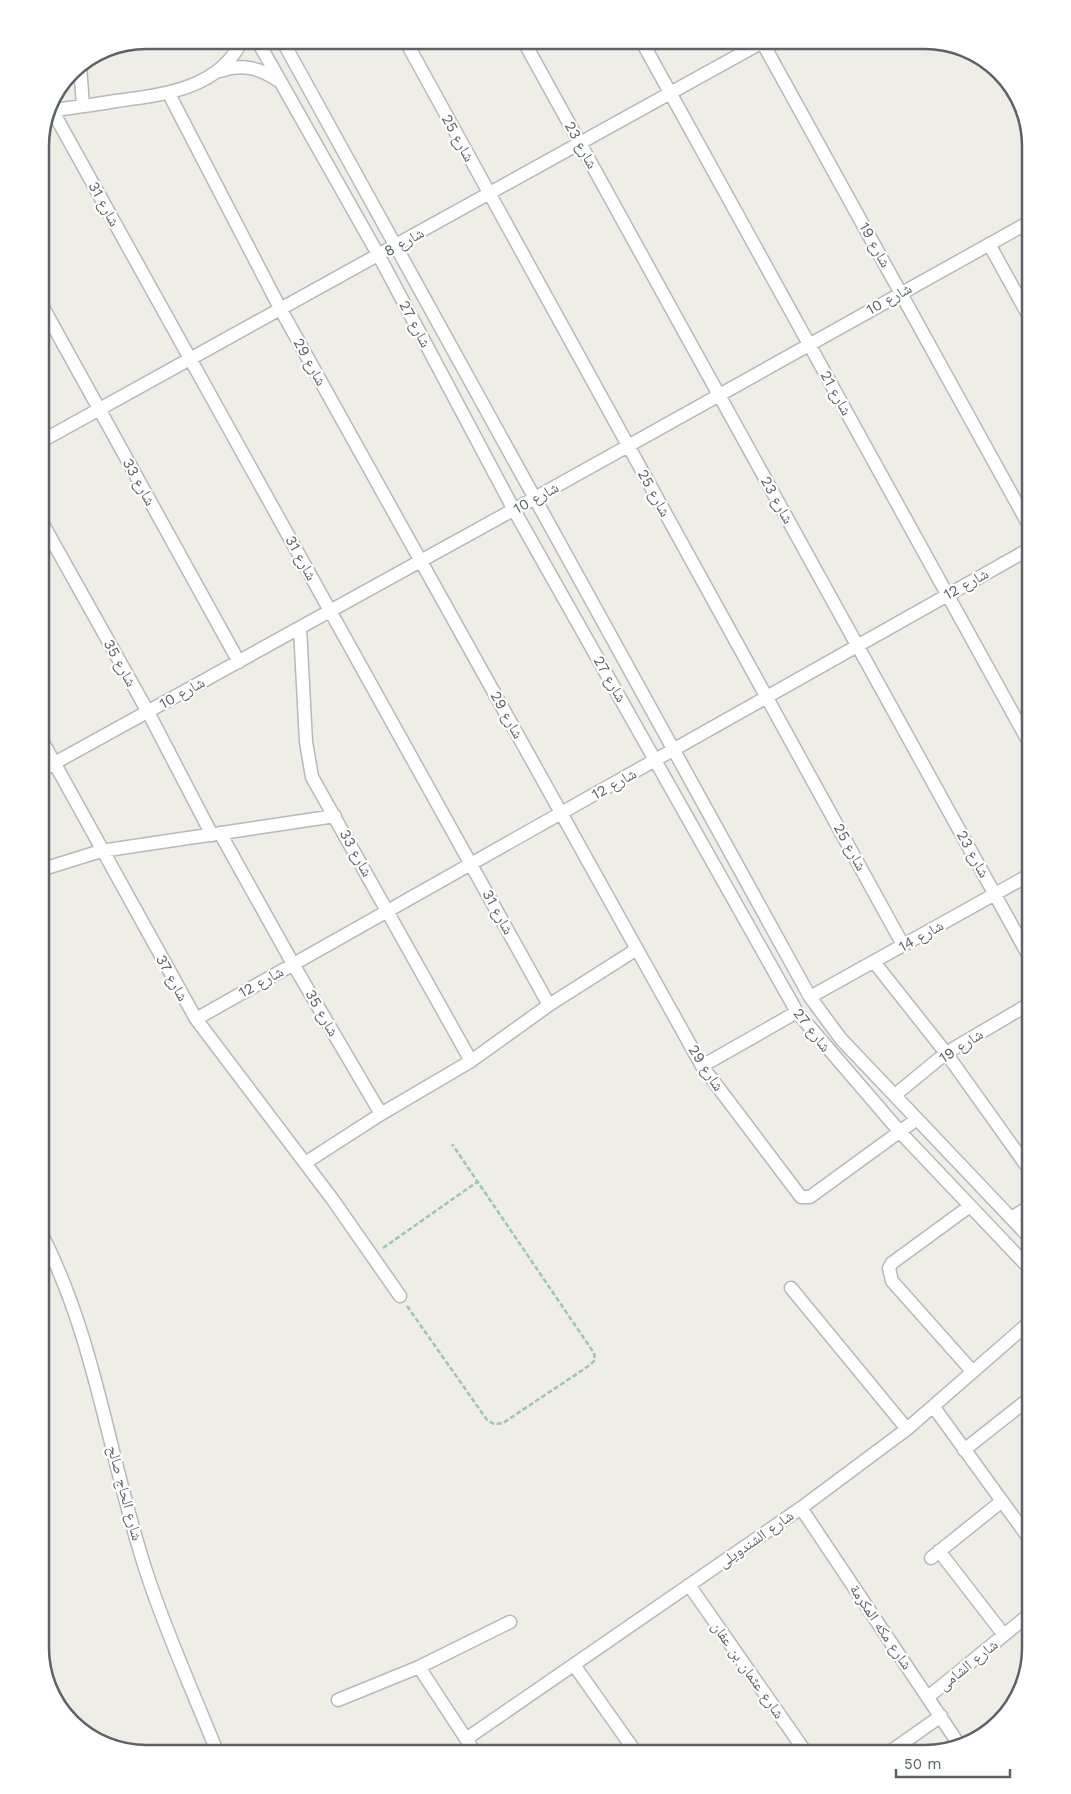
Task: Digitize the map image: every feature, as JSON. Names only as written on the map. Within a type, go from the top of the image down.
[{"type":"street","points":[[213,74],[226,64],[238,49]]},
{"type":"street","name":"شارع 27","points":[[262,49],[378,256],[514,510],[797,1012],[900,1132],[1022,1261]]},
{"type":"street","name":"شارع 27","points":[[287,49],[534,500],[810,997],[841,1039],[1022,1230]]},
{"type":"street","name":"شارع 25","points":[[410,49],[904,945]]},
{"type":"street","name":"شارع 23","points":[[527,49],[1022,944]]},
{"type":"street","name":"شارع 21","points":[[646,49],[1022,730]]},
{"type":"street","name":"شارع 8","points":[[49,437],[489,195],[749,49]]},
{"type":"street","name":"شارع 19","points":[[767,49],[1022,512]]},
{"type":"street","points":[[56,110],[169,94],[230,68],[247,67],[264,71],[279,81]]},
{"type":"street","points":[[81,74],[83,106]]},
{"type":"street","name":"شارع 29","points":[[169,94],[281,310],[563,813],[702,1066],[801,1197],[810,1197],[917,1119]]},
{"type":"street","name":"شارع 31","points":[[53,117],[191,360],[549,1005]]},
{"type":"street","name":"شارع 10","points":[[49,766],[534,500],[1022,226]]},
{"type":"street","points":[[989,244],[1022,304]]},
{"type":"street","name":"شارع 33","points":[[49,318],[239,662]]},
{"type":"street","name":"شارع 35","points":[[49,535],[216,834],[381,1114]]},
{"type":"street","name":"شارع 12","points":[[196,1019],[1022,553]]},
{"type":"street","name":"شارع 33","points":[[300,628],[307,754],[312,776],[471,1061]]},
{"type":"street","name":"شارع 37","points":[[49,753],[101,851],[196,1019],[333,1200],[400,1296]]},
{"type":"street","points":[[49,867],[101,851],[335,816]]},
{"type":"street","name":"شارع 14","points":[[810,997],[1022,879]]},
{"type":"street","points":[[305,1163],[381,1114],[471,1061],[549,1005],[637,949]]},
{"type":"street","points":[[874,962],[946,1053],[1022,1159]]},
{"type":"street","name":"شارع 19","points":[[894,1095],[946,1053],[1022,1008]]},
{"type":"street","points":[[702,1066],[797,1012]]},
{"type":"street","points":[[970,1206],[892,1263],[889,1268],[892,1281],[972,1372]]},
{"type":"street","points":[[1011,1218],[1022,1211]]},
{"type":"street","name":"شارع الحاج صالح","points":[[49,1248],[80,1325],[147,1574],[214,1745]]},
{"type":"street","points":[[791,1288],[907,1429]]},
{"type":"street","name":"شارع الشندويلى","points":[[466,1739],[801,1508],[907,1429],[1022,1329]]},
{"type":"street","points":[[964,1450],[1022,1404]]},
{"type":"street","points":[[933,1406],[1022,1529]]},
{"type":"street","points":[[1002,1501],[935,1555],[1004,1635]]},
{"type":"street","name":"شارع مكه المكرمة","points":[[801,1508],[956,1740]]},
{"type":"street","name":"شارع عثمان بن عفان","points":[[689,1585],[801,1745]]},
{"type":"street","name":"شارع الشامى","points":[[928,1697],[1022,1620]]},
{"type":"street","points":[[338,1700],[419,1667],[510,1622]]},
{"type":"street","points":[[574,1665],[631,1745]]},
{"type":"street","points":[[419,1667],[470,1745]]},
{"type":"street","points":[[899,1745],[940,1716]]},
{"type":"path","points":[[400,1296],[487,1420],[494,1424],[503,1423],[593,1363],[594,1353],[452,1144]]},
{"type":"path","points":[[372,1256],[477,1182]]}]
